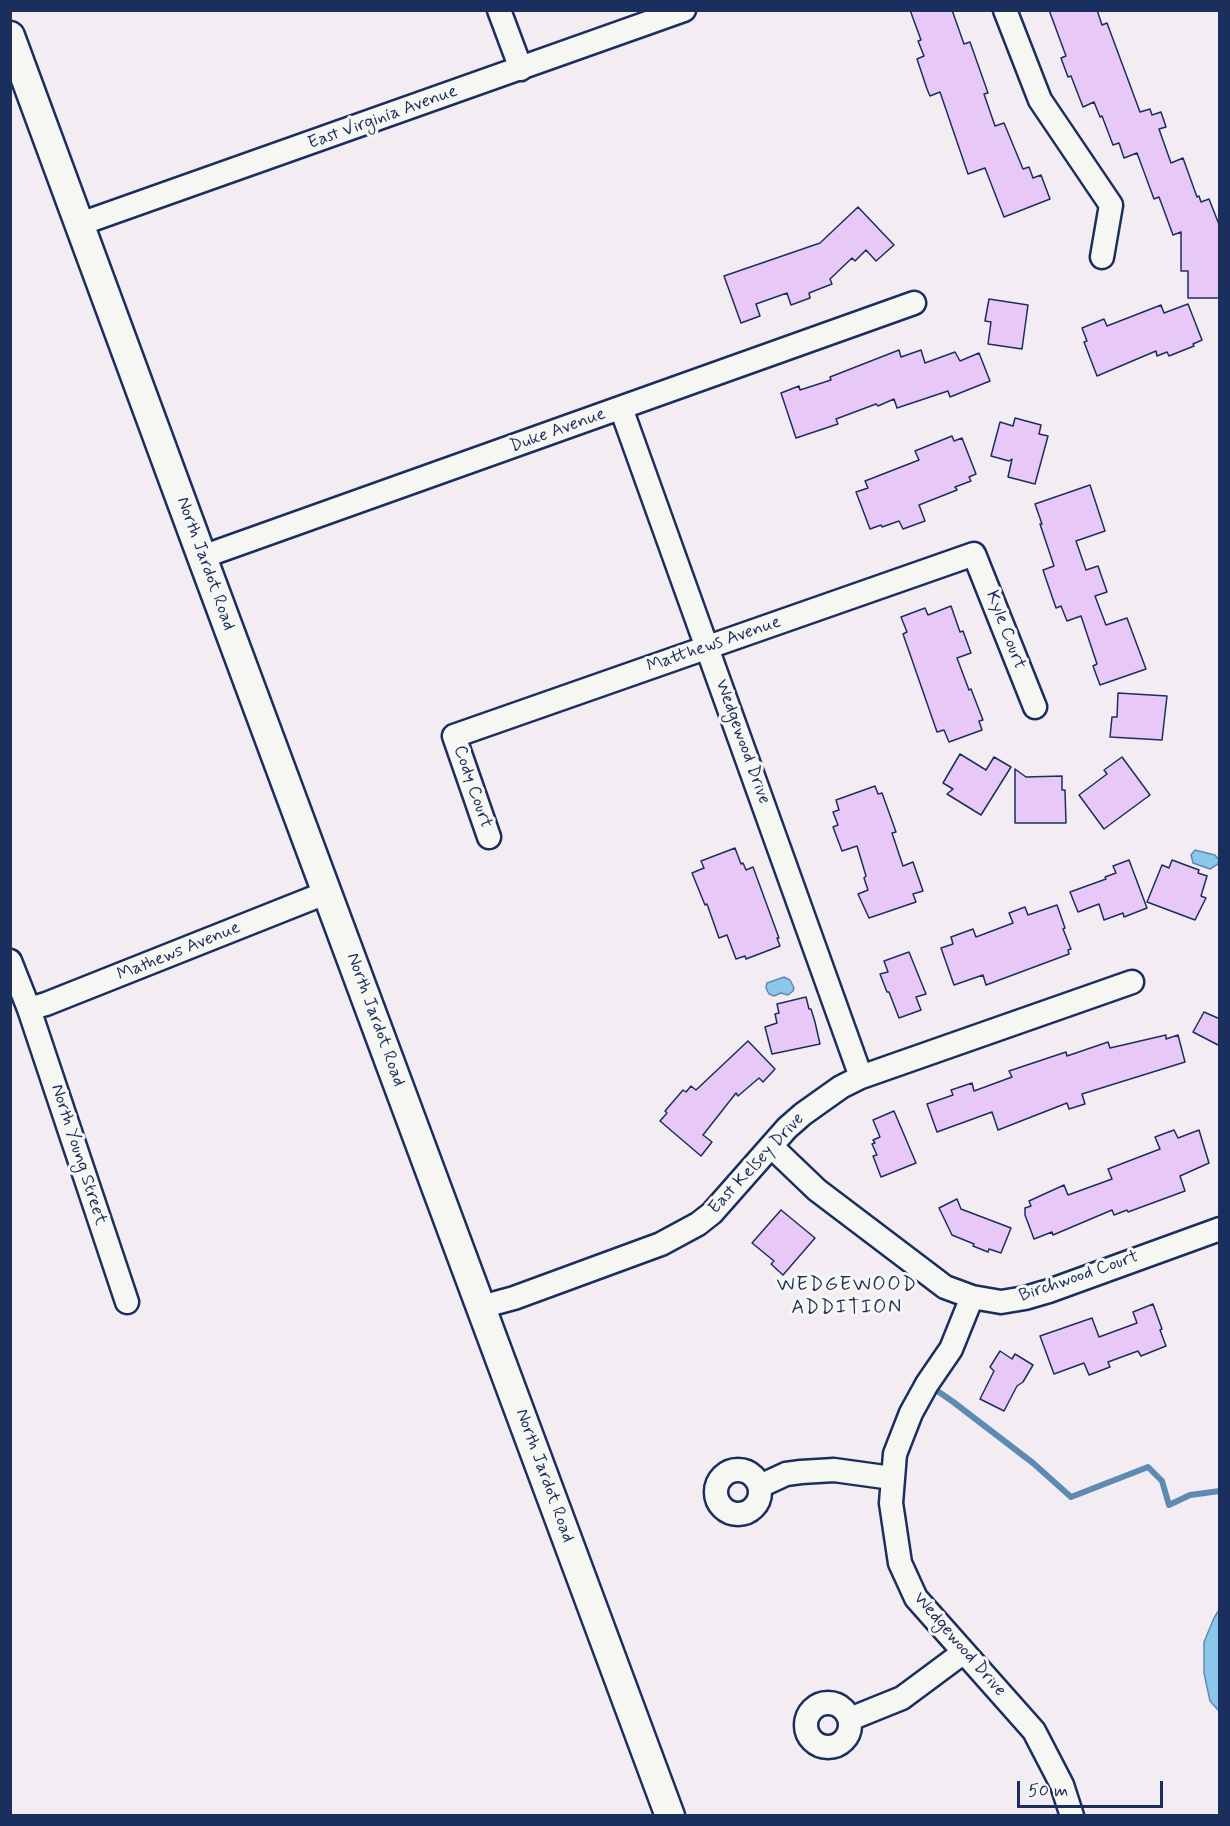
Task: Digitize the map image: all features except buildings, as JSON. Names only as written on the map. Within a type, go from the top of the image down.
[{"type":"main road","name":"North Jardot Road","points":[[10,36],[670,1815]]},
{"type":"street","points":[[499,10],[521,69]]},
{"type":"street","name":"East Virginia Avenue","points":[[80,224],[684,10]]},
{"type":"street","points":[[1005,10],[1040,100],[1111,205],[1102,257]]},
{"type":"street","name":"Duke Avenue","points":[[202,557],[915,303]]},
{"type":"street","name":"Wedgewood Drive","points":[[621,408],[861,1077]]},
{"type":"street","name":"Matthews Avenue","points":[[454,736],[975,554]]},
{"type":"street","name":"Kyle Court","points":[[975,554],[1035,707]]},
{"type":"street","name":"Cody Court","points":[[454,736],[489,837]]},
{"type":"street","name":"Mathews Avenue","points":[[29,1009],[328,892]]},
{"type":"street","name":"North Young Street","points":[[10,961],[29,1009],[127,1302]]},
{"type":"street","name":"East Kelsey Drive","points":[[481,1307],[524,1294],[662,1244],[682,1234],[712,1213],[771,1146],[803,1114],[841,1087],[861,1077],[1132,982]]},
{"type":"street","name":"Birchwood Court","points":[[771,1146],[817,1190],[945,1287],[972,1297],[1001,1302],[1033,1296],[1220,1229]]},
{"type":"street","name":"Wedgewood Drive","points":[[972,1297],[951,1349],[927,1384],[902,1435],[896,1454],[891,1503],[900,1563],[916,1598],[1034,1731],[1062,1785],[1072,1815]]},
{"type":"street","points":[[760,1486],[786,1474],[834,1470],[892,1478]]},
{"type":"street","points":[[850,1719],[902,1698],[964,1652]]},
{"type":"water","points":[[1195,850],[1215,855],[1219,860],[1218,864],[1210,869],[1193,863],[1191,855]]},
{"type":"water","points":[[784,977],[790,980],[793,991],[788,995],[769,994],[766,988],[767,983]]},
{"type":"water","points":[[1219,1610],[1219,1711],[1210,1701],[1204,1673],[1204,1642]]},
{"type":"waterway","points":[[930,1386],[1033,1463],[1071,1497],[1148,1467],[1162,1481],[1169,1505],[1190,1495],[1220,1491]]},
{"type":"district","name":"WEDGEWOOD ADDITION","points":[[847,1298]]}]
